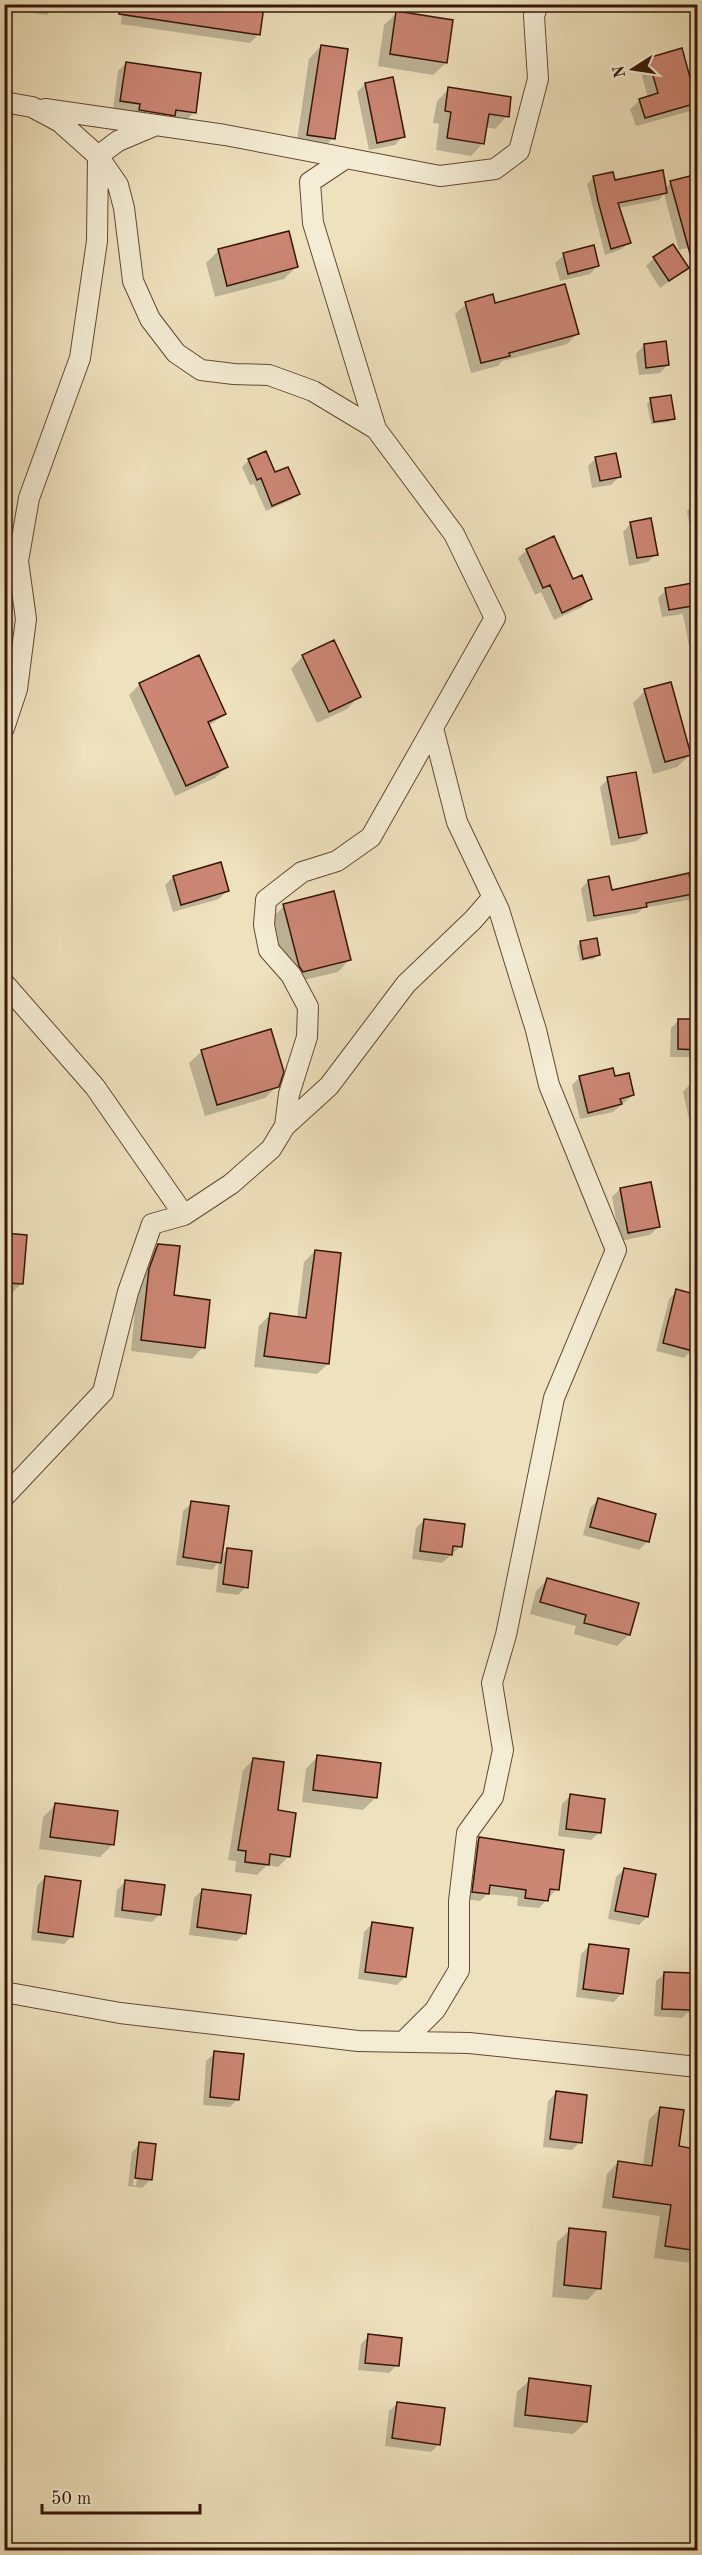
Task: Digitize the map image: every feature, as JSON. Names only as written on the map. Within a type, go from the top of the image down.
[{"type":"street","points":[[4,102],[225,135],[440,176],[495,170],[519,151],[538,79],[534,16],[538,4]]},
{"type":"street","points":[[32,107],[60,122],[98,156],[118,184],[124,208],[133,281],[150,319],[176,353],[201,370],[268,375],[313,391],[376,429]]},
{"type":"street","points":[[98,156],[118,141],[156,125]]},
{"type":"street","points":[[4,728],[17,689],[26,619],[18,561],[29,498],[80,358],[97,241],[98,156]]},
{"type":"street","points":[[285,1126],[289,1094],[308,1037],[308,1007],[291,975],[269,950],[264,925],[266,900],[302,872],[337,861],[371,837],[495,618],[454,534],[376,429],[313,222],[310,182],[346,158]]},
{"type":"street","points":[[404,2042],[435,2010],[459,1970],[459,1900],[467,1833],[493,1797],[503,1750],[492,1683],[506,1635],[554,1398],[616,1250],[549,1085],[536,1030],[499,910],[457,822],[433,728]]},
{"type":"street","points":[[4,1497],[103,1392],[128,1292],[152,1224],[184,1215],[231,1184],[271,1149],[285,1126],[329,1086],[406,984],[473,920],[493,897]]},
{"type":"street","points":[[4,983],[95,1087],[184,1215]]},
{"type":"street","points":[[4,1992],[120,2013],[358,2041],[469,2043],[698,2067]]},
{"type":"building","points":[[120,4],[261,4],[264,6],[260,35],[119,14]]},
{"type":"building","points":[[396,11],[453,20],[447,63],[390,54]]},
{"type":"building","points":[[321,45],[348,49],[335,139],[307,135]]},
{"type":"building","points":[[682,48],[697,103],[645,118],[639,99],[658,93],[648,58]]},
{"type":"building","points":[[126,62],[201,73],[196,113],[176,110],[175,116],[139,110],[140,104],[120,101]]},
{"type":"building","points":[[393,77],[405,137],[377,143],[365,83]]},
{"type":"building","points":[[448,87],[511,97],[509,117],[489,114],[484,144],[447,138],[451,112],[445,111]]},
{"type":"building","points":[[663,170],[667,193],[618,203],[631,243],[611,249],[593,176],[613,172],[615,180]]},
{"type":"building","points":[[698,174],[698,260],[692,261],[670,181]]},
{"type":"building","points":[[289,231],[298,267],[227,286],[218,249]]},
{"type":"building","points":[[673,244],[689,268],[669,281],[653,257]]},
{"type":"building","points":[[594,245],[599,266],[568,274],[563,253]]},
{"type":"building","points":[[565,284],[579,334],[481,363],[465,302],[493,294],[495,303]]},
{"type":"building","points":[[666,341],[669,365],[646,368],[644,344]]},
{"type":"building","points":[[671,395],[675,419],[654,422],[650,398]]},
{"type":"building","points":[[266,451],[275,472],[288,467],[300,494],[272,506],[261,478],[257,480],[248,459]]},
{"type":"building","points":[[616,453],[621,477],[600,481],[595,457]]},
{"type":"building","points":[[651,518],[658,555],[637,558],[630,522]]},
{"type":"building","points":[[554,536],[573,579],[582,575],[592,599],[562,613],[550,585],[543,588],[526,549]]},
{"type":"building","points":[[698,582],[698,605],[669,610],[665,588]]},
{"type":"building","points":[[334,640],[361,697],[329,712],[302,655]]},
{"type":"building","points":[[199,655],[226,714],[208,722],[228,767],[186,786],[139,683]]},
{"type":"building","points":[[671,682],[691,755],[665,762],[644,689]]},
{"type":"building","points":[[636,772],[647,833],[619,838],[607,777]]},
{"type":"building","points":[[221,862],[229,891],[181,905],[173,876]]},
{"type":"building","points":[[689,873],[693,894],[646,903],[647,907],[594,916],[588,880],[609,876],[612,890]]},
{"type":"building","points":[[334,891],[351,960],[303,972],[299,966],[283,904]]},
{"type":"building","points":[[597,938],[600,955],[583,959],[580,941]]},
{"type":"building","points":[[678,1019],[698,1019],[698,1050],[678,1049]]},
{"type":"building","points":[[271,1029],[284,1072],[279,1087],[217,1105],[201,1050]]},
{"type":"building","points":[[613,1068],[615,1076],[629,1073],[634,1095],[620,1099],[622,1104],[588,1113],[579,1076]]},
{"type":"building","points":[[651,1182],[660,1227],[628,1233],[620,1188]]},
{"type":"building","points":[[4,1233],[27,1235],[23,1284],[6,1283]]},
{"type":"building","points":[[158,1244],[180,1246],[174,1295],[210,1300],[205,1348],[141,1340],[149,1269]]},
{"type":"building","points":[[315,1250],[341,1253],[329,1364],[264,1356],[270,1313],[306,1318]]},
{"type":"building","points":[[676,1289],[698,1295],[698,1334],[693,1351],[663,1343]]},
{"type":"building","points":[[598,1498],[656,1514],[649,1542],[590,1527]]},
{"type":"building","points":[[191,1501],[229,1506],[221,1563],[183,1557]]},
{"type":"building","points":[[424,1519],[465,1524],[462,1547],[453,1546],[452,1555],[420,1551]]},
{"type":"building","points":[[227,1548],[252,1551],[248,1588],[223,1584]]},
{"type":"building","points":[[547,1578],[639,1603],[630,1635],[584,1623],[586,1615],[540,1602]]},
{"type":"building","points":[[317,1755],[381,1763],[377,1798],[313,1790]]},
{"type":"building","points":[[253,1758],[284,1762],[278,1810],[296,1813],[290,1857],[270,1854],[269,1865],[245,1862],[246,1851],[238,1850]]},
{"type":"building","points":[[570,1794],[605,1799],[601,1833],[566,1829]]},
{"type":"building","points":[[55,1803],[118,1811],[114,1845],[50,1837]]},
{"type":"building","points":[[479,1837],[564,1850],[559,1890],[550,1889],[548,1901],[525,1898],[526,1890],[490,1885],[489,1894],[472,1892]]},
{"type":"building","points":[[624,1868],[656,1874],[648,1917],[615,1911]]},
{"type":"building","points":[[45,1876],[81,1881],[73,1937],[38,1932]]},
{"type":"building","points":[[125,1880],[165,1885],[161,1915],[122,1910]]},
{"type":"building","points":[[202,1889],[251,1895],[246,1934],[197,1927]]},
{"type":"building","points":[[372,1922],[413,1928],[406,1977],[365,1972]]},
{"type":"building","points":[[589,1944],[629,1949],[623,1994],[583,1989]]},
{"type":"building","points":[[664,1972],[693,1973],[691,2010],[662,2009]]},
{"type":"building","points":[[214,2051],[244,2054],[239,2100],[210,2097]]},
{"type":"building","points":[[556,2091],[587,2095],[582,2143],[550,2139]]},
{"type":"building","points":[[660,2107],[684,2110],[679,2146],[695,2149],[692,2172],[698,2172],[698,2251],[665,2246],[671,2205],[613,2197],[618,2161],[652,2166]]},
{"type":"building","points":[[139,2142],[156,2144],[152,2180],[135,2178]]},
{"type":"building","points":[[569,2228],[606,2232],[601,2289],[564,2285]]},
{"type":"building","points":[[368,2334],[402,2338],[399,2366],[365,2363]]},
{"type":"building","points":[[529,2378],[591,2386],[587,2422],[525,2415]]},
{"type":"building","points":[[397,2402],[445,2408],[440,2445],[392,2438]]}]
